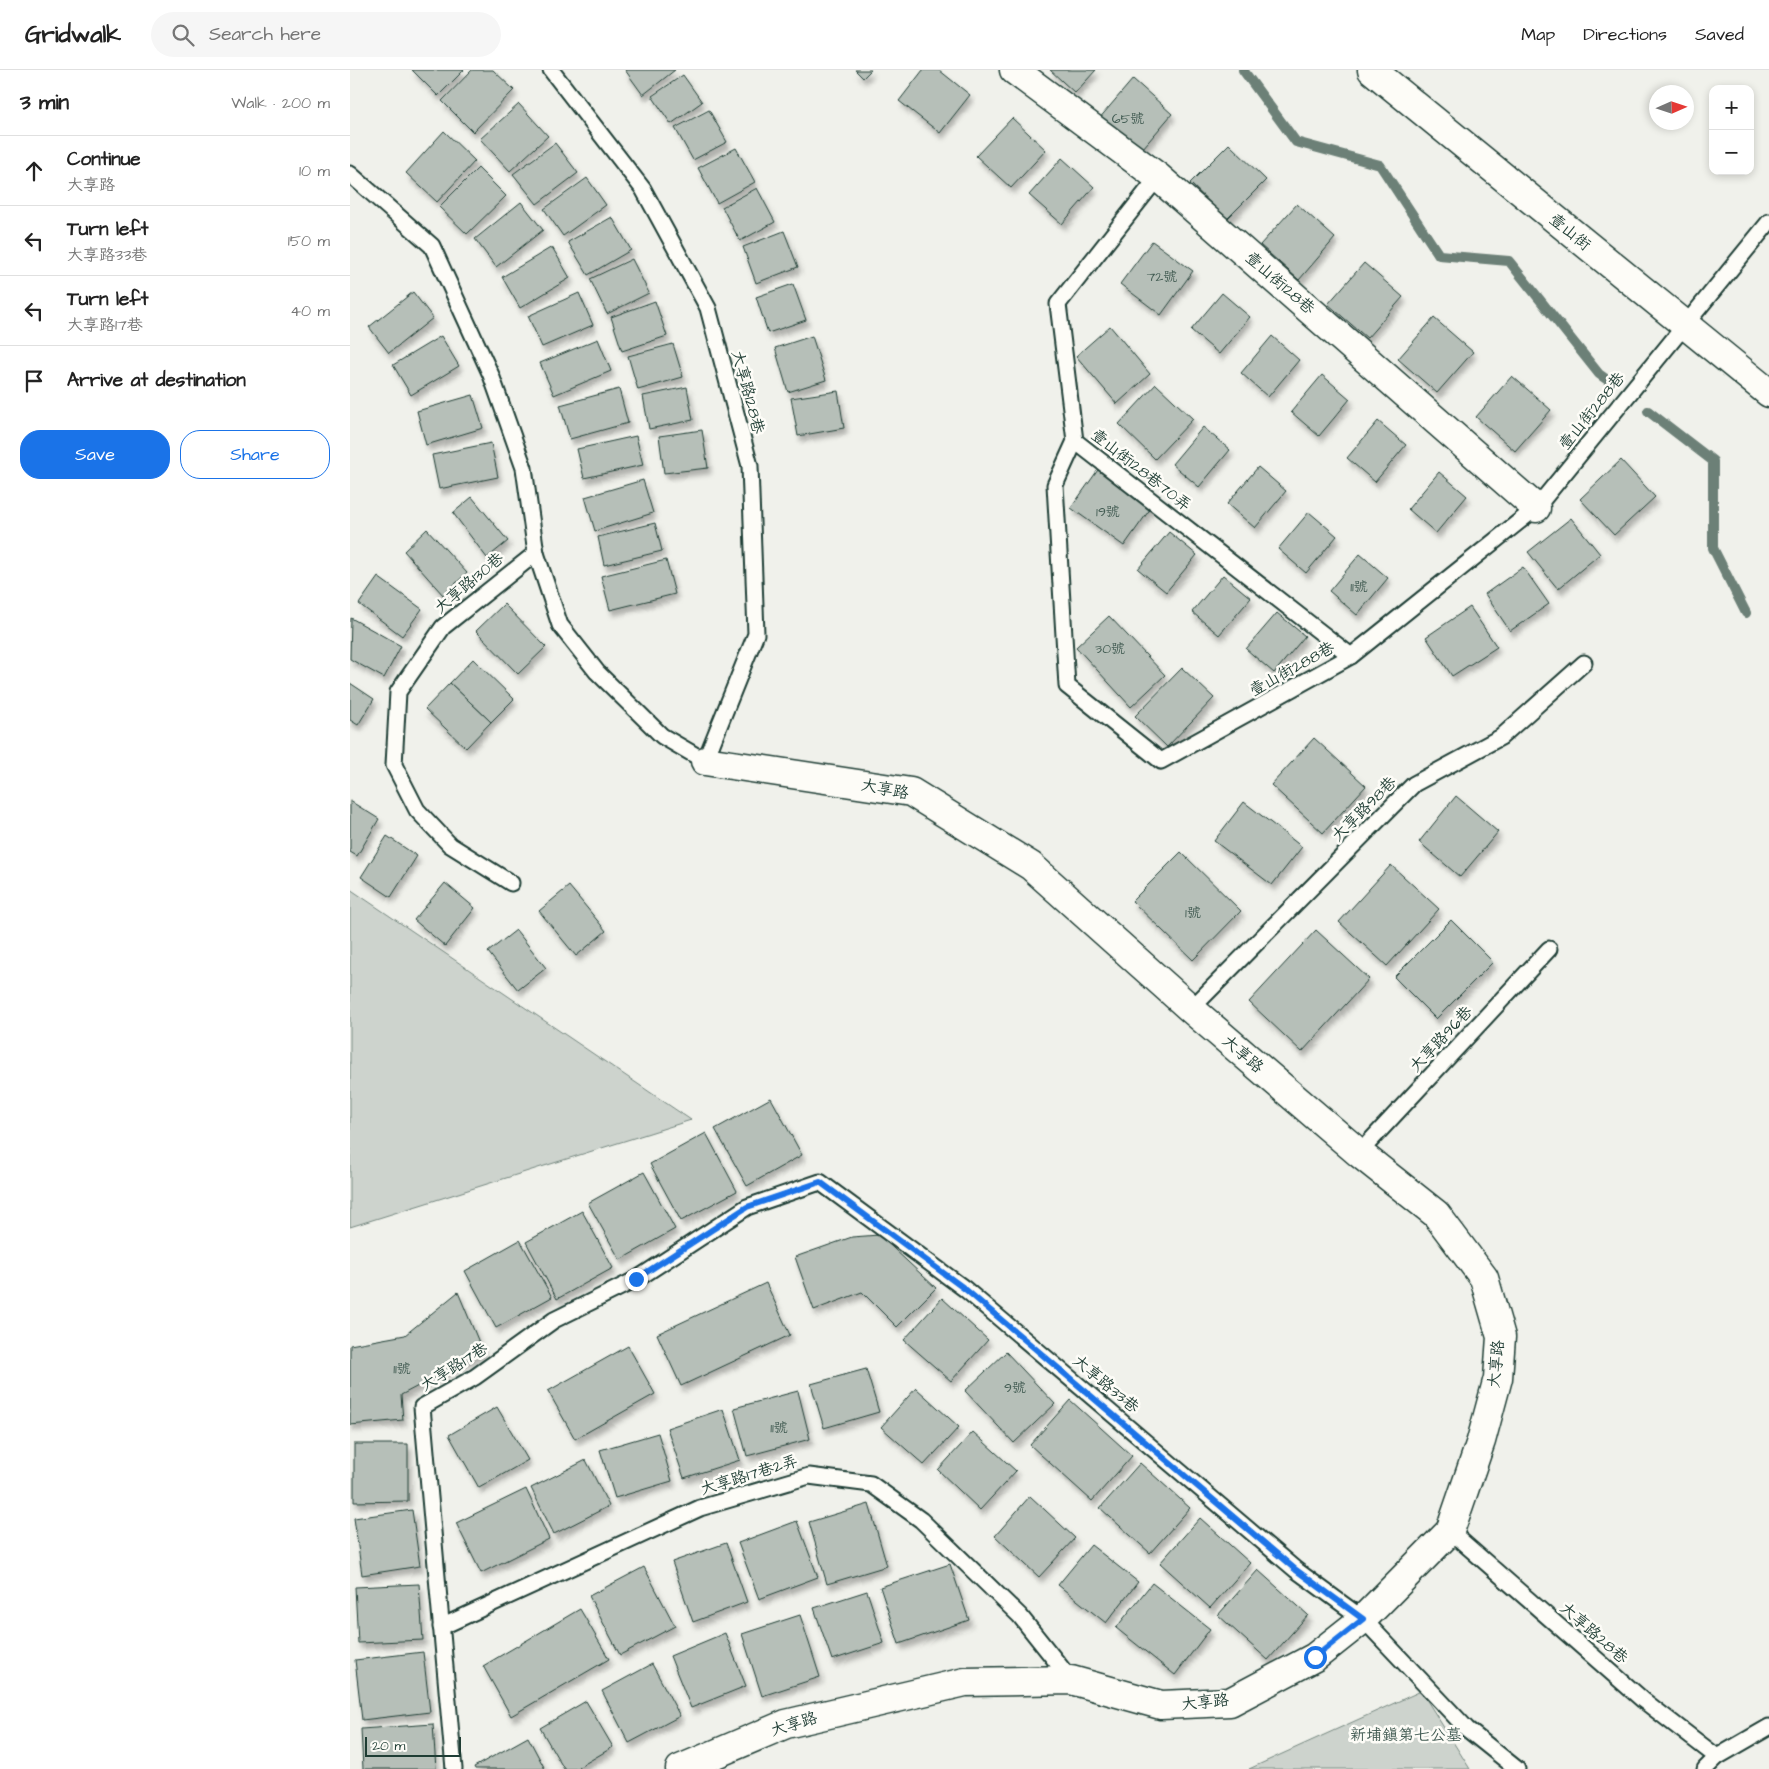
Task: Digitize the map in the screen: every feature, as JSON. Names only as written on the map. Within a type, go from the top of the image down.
[{"type":"street","name":"壹山街128巷","points":[[1014,70],[1158,177],[1536,508]]},
{"type":"street","name":"壹山街","points":[[1372,70],[1769,393]]},
{"type":"street","name":"大享路","points":[[680,1769],[786,1724],[965,1682],[1071,1680],[1161,1706],[1230,1702],[1315,1657],[1363,1619],[1450,1530],[1484,1432],[1498,1378],[1501,1337],[1484,1278],[1436,1214],[1359,1153],[1191,1009],[1031,866],[911,792],[705,761]]},
{"type":"lane","name":"大享路128巷","points":[[551,70],[643,189],[708,308],[750,466],[756,634],[705,761]]},
{"type":"lane","points":[[350,174],[432,246],[490,375],[524,468],[536,553],[560,625],[597,672],[662,736],[705,761]]},
{"type":"lane","name":"壹山街128巷70弄","points":[[1158,177],[1058,304],[1076,441],[1352,656]]},
{"type":"lane","name":"壹山街288巷","points":[[1076,441],[1055,485],[1067,686],[1161,762],[1352,656],[1536,508],[1769,222]]},
{"type":"lane","name":"大享路130巷","points":[[511,883],[450,845],[417,810],[394,765],[398,692],[443,627],[536,553]]},
{"type":"lane","name":"大享路98巷","points":[[1191,1009],[1414,784],[1501,737],[1584,663]]},
{"type":"lane","name":"大享路96巷","points":[[1359,1153],[1549,949]]},
{"type":"lane","name":"大享路33巷","points":[[820,1182],[965,1289],[1296,1570],[1363,1619],[1467,1729],[1517,1769]]},
{"type":"lane","name":"大享路17巷","points":[[454,1769],[422,1407],[475,1377],[554,1320],[636,1279],[747,1207],[820,1182]]},
{"type":"lane","name":"大享路17巷2弄","points":[[441,1628],[700,1508],[809,1476],[871,1484],[921,1520],[1020,1616],[1071,1680]]},
{"type":"lane","name":"大享路28巷","points":[[1450,1530],[1643,1700],[1717,1757]]},
{"type":"lane","points":[[1705,1769],[1717,1757],[1769,1727]]},
{"type":"green space","points":[[350,889],[691,1120],[350,1227]]},
{"type":"green space","name":"新埔鎮第七公墓","points":[[1421,1691],[1470,1769],[1249,1769]]},
{"type":"building","points":[[412,70],[464,70],[438,96]]},
{"type":"building","points":[[472,70],[493,70],[514,90],[473,132],[442,101]]},
{"type":"building","points":[[625,70],[675,70],[643,95]]},
{"type":"building","points":[[855,70],[871,70],[863,78]]},
{"type":"building","points":[[923,70],[939,70],[970,95],[940,133],[899,101]]},
{"type":"building","points":[[1050,70],[1096,70],[1075,93]]},
{"type":"building","points":[[683,75],[702,102],[671,124],[652,96]]},
{"type":"building","points":[[1133,79],[1172,114],[1137,155],[1098,120]]},
{"type":"building","points":[[519,104],[548,136],[510,171],[480,139]]},
{"type":"building","points":[[709,110],[727,142],[693,160],[675,128]]},
{"type":"building","points":[[1012,118],[1046,150],[1011,188],[976,156]]},
{"type":"building","points":[[444,131],[475,161],[437,202],[406,173]]},
{"type":"building","points":[[555,143],[578,173],[537,204],[513,174]]},
{"type":"building","points":[[1229,144],[1266,180],[1227,219],[1190,183]]},
{"type":"building","points":[[736,148],[755,182],[717,203],[698,168]]},
{"type":"building","points":[[1062,158],[1094,187],[1062,224],[1029,195]]},
{"type":"building","points":[[478,168],[506,196],[467,234],[439,207]]},
{"type":"building","points":[[587,178],[606,205],[563,236],[544,209]]},
{"type":"building","points":[[757,188],[775,222],[740,241],[722,207]]},
{"type":"building","points":[[521,202],[543,230],[496,267],[475,239]]},
{"type":"building","points":[[1297,204],[1335,238],[1299,280],[1260,245]]},
{"type":"building","points":[[612,217],[631,250],[588,275],[568,242]]},
{"type":"building","points":[[784,231],[798,267],[756,283],[743,247]]},
{"type":"building","points":[[1152,241],[1193,271],[1161,315],[1120,284]]},
{"type":"building","points":[[552,247],[570,278],[520,308],[502,277]]},
{"type":"building","points":[[632,259],[649,293],[607,314],[590,279]]},
{"type":"building","points":[[1364,263],[1403,297],[1367,338],[1328,304]]},
{"type":"building","points":[[793,284],[806,320],[768,333],[756,297]]},
{"type":"building","points":[[413,292],[433,318],[389,353],[369,327]]},
{"type":"building","points":[[579,293],[593,325],[542,347],[528,316]]},
{"type":"building","points":[[1222,293],[1250,317],[1219,354],[1191,330]]},
{"type":"building","points":[[655,301],[667,336],[622,351],[611,317]]},
{"type":"building","points":[[1434,318],[1473,352],[1437,393],[1398,359]]},
{"type":"building","points":[[1110,326],[1150,374],[1117,404],[1076,356]]},
{"type":"building","points":[[441,336],[459,366],[411,395],[393,365]]},
{"type":"building","points":[[812,336],[826,380],[788,392],[775,348]]},
{"type":"building","points":[[1272,336],[1299,360],[1268,397],[1241,373]]},
{"type":"building","points":[[598,339],[611,371],[554,395],[540,363]]},
{"type":"building","points":[[673,344],[683,377],[638,390],[628,356]]},
{"type":"building","points":[[1322,375],[1350,399],[1319,436],[1291,412]]},
{"type":"building","points":[[1512,376],[1551,410],[1515,451],[1476,417]]},
{"type":"building","points":[[1156,384],[1193,419],[1155,459],[1119,424]]},
{"type":"building","points":[[687,387],[693,420],[649,429],[643,396]]},
{"type":"building","points":[[619,389],[628,423],[570,439],[560,405]]},
{"type":"building","points":[[838,391],[844,428],[798,436],[791,398]]},
{"type":"building","points":[[473,395],[483,428],[426,445],[417,411]]},
{"type":"building","points":[[1378,421],[1406,445],[1375,482],[1347,458]]},
{"type":"building","points":[[1203,427],[1230,450],[1199,487],[1172,464]]},
{"type":"building","points":[[702,430],[708,468],[664,473],[659,436]]},
{"type":"building","points":[[636,436],[643,465],[584,478],[577,449]]},
{"type":"building","points":[[491,443],[498,477],[439,489],[432,455]]},
{"type":"building","points":[[1621,460],[1655,497],[1614,535],[1580,499]]},
{"type":"building","points":[[1100,467],[1153,505],[1124,546],[1071,508]]},
{"type":"building","points":[[1258,467],[1286,491],[1255,528],[1227,504]]},
{"type":"building","points":[[1439,472],[1467,496],[1436,533],[1408,509]]},
{"type":"building","points":[[643,480],[653,513],[595,531],[585,497]]},
{"type":"building","points":[[472,497],[508,541],[487,558],[453,513]]},
{"type":"building","points":[[1309,512],[1337,536],[1306,573],[1278,549]]},
{"type":"building","points":[[1571,518],[1600,554],[1558,589],[1528,552]]},
{"type":"building","points":[[655,523],[662,551],[604,565],[598,537]]},
{"type":"building","points":[[427,529],[467,573],[443,595],[404,551]]},
{"type":"building","points":[[1169,532],[1197,555],[1166,592],[1138,569]]},
{"type":"building","points":[[1360,554],[1388,578],[1357,615],[1329,591]]},
{"type":"building","points":[[666,560],[675,594],[610,610],[601,576]]},
{"type":"building","points":[[1523,567],[1549,604],[1510,631],[1485,594]]},
{"type":"building","points":[[1223,575],[1251,598],[1219,635],[1192,612]]},
{"type":"building","points":[[378,577],[422,609],[402,636],[359,604]]},
{"type":"building","points":[[504,604],[546,647],[518,674],[476,631]]},
{"type":"building","points":[[1470,607],[1497,647],[1452,676],[1426,637]]},
{"type":"building","points":[[1277,613],[1305,636],[1274,673],[1246,649]]},
{"type":"building","points":[[1109,616],[1165,675],[1131,707],[1076,647]]},
{"type":"building","points":[[351,618],[401,646],[384,678],[350,659]]},
{"type":"building","points":[[473,659],[514,699],[491,722],[450,683]]},
{"type":"building","points":[[1182,668],[1214,698],[1167,747],[1135,716]]},
{"type":"building","points":[[350,683],[374,699],[358,725],[350,720]]},
{"type":"building","points":[[450,683],[491,722],[466,748],[425,709]]},
{"type":"building","points":[[1314,738],[1366,786],[1323,833],[1271,785]]},
{"type":"building","points":[[1456,796],[1498,832],[1460,877],[1419,842]]},
{"type":"building","points":[[350,801],[379,819],[357,856],[350,852]]},
{"type":"building","points":[[1244,802],[1302,847],[1272,885],[1214,841]]},
{"type":"building","points":[[387,836],[417,856],[391,897],[361,877]]},
{"type":"building","points":[[1181,852],[1241,911],[1193,960],[1132,901]]},
{"type":"building","points":[[1391,865],[1439,909],[1387,966],[1339,922]]},
{"type":"building","points":[[445,883],[475,908],[445,946],[414,920]]},
{"type":"building","points":[[569,886],[606,931],[576,956],[539,911]]},
{"type":"building","points":[[1451,920],[1493,962],[1436,1019],[1394,977]]},
{"type":"building","points":[[516,930],[546,968],[518,990],[488,952]]},
{"type":"building","points":[[1316,930],[1369,979],[1302,1052],[1249,1002]]},
{"type":"building","points":[[771,1098],[802,1155],[747,1186],[715,1129]]},
{"type":"building","points":[[706,1133],[737,1191],[681,1221],[650,1164]]},
{"type":"building","points":[[644,1172],[675,1229],[620,1260],[588,1203]]},
{"type":"building","points":[[582,1211],[613,1268],[557,1299],[526,1242]]},
{"type":"building","points":[[879,1235],[936,1288],[897,1327],[862,1292],[814,1310],[795,1257],[852,1237]]},
{"type":"building","points":[[520,1240],[552,1297],[496,1328],[465,1271]]},
{"type":"building","points":[[766,1283],[790,1335],[681,1386],[657,1334]]},
{"type":"building","points":[[458,1292],[483,1352],[401,1395],[403,1420],[350,1425],[350,1345],[405,1335]]},
{"type":"building","points":[[942,1298],[988,1340],[951,1381],[904,1340]]},
{"type":"building","points":[[628,1346],[655,1394],[575,1439],[548,1391]]},
{"type":"building","points":[[1006,1352],[1055,1404],[1014,1443],[965,1391]]},
{"type":"building","points":[[866,1369],[879,1412],[824,1428],[811,1384]]},
{"type":"building","points":[[916,1388],[959,1427],[924,1465],[881,1427]]},
{"type":"building","points":[[798,1391],[810,1439],[747,1456],[734,1408]]},
{"type":"building","points":[[1070,1400],[1132,1456],[1092,1501],[1030,1445]]},
{"type":"building","points":[[497,1407],[528,1460],[479,1488],[449,1435]]},
{"type":"building","points":[[723,1409],[740,1460],[684,1478],[667,1428]]},
{"type":"building","points":[[973,1432],[1016,1471],[980,1510],[938,1470]]},
{"type":"building","points":[[658,1433],[672,1481],[615,1498],[600,1450]]},
{"type":"building","points":[[354,1444],[408,1444],[408,1501],[354,1502]]},
{"type":"building","points":[[586,1460],[609,1506],[554,1534],[531,1488]]},
{"type":"building","points":[[1140,1463],[1190,1508],[1150,1553],[1100,1508]]},
{"type":"building","points":[[526,1489],[549,1539],[481,1573],[456,1523]]},
{"type":"building","points":[[1030,1496],[1075,1538],[1039,1577],[995,1536]]},
{"type":"building","points":[[869,1504],[887,1566],[827,1584],[809,1522]]},
{"type":"building","points":[[412,1510],[420,1566],[362,1575],[354,1518]]},
{"type":"building","points":[[1200,1518],[1250,1563],[1210,1608],[1160,1563]]},
{"type":"building","points":[[797,1521],[818,1577],[759,1599],[738,1543]]},
{"type":"building","points":[[726,1543],[747,1602],[693,1622],[672,1562]]},
{"type":"building","points":[[1091,1545],[1138,1582],[1106,1623],[1058,1585]]},
{"type":"building","points":[[950,1564],[969,1620],[899,1644],[880,1587]]},
{"type":"building","points":[[644,1567],[675,1626],[620,1655],[589,1596]]},
{"type":"building","points":[[1258,1570],[1308,1615],[1268,1660],[1218,1615]]},
{"type":"building","points":[[1152,1583],[1210,1629],[1175,1675],[1116,1628]]},
{"type":"building","points":[[419,1584],[423,1640],[358,1643],[355,1587]]},
{"type":"building","points":[[867,1591],[884,1643],[832,1660],[814,1608]]},
{"type":"building","points":[[580,1609],[609,1659],[511,1716],[483,1666]]},
{"type":"building","points":[[800,1615],[820,1677],[762,1696],[742,1634]]},
{"type":"building","points":[[725,1633],[746,1686],[691,1708],[670,1656]]},
{"type":"building","points":[[423,1652],[430,1712],[362,1720],[355,1660]]},
{"type":"building","points":[[652,1664],[680,1716],[629,1743],[602,1691]]},
{"type":"building","points":[[586,1701],[613,1747],[576,1769],[564,1769],[540,1728]]},
{"type":"building","points":[[433,1724],[436,1769],[363,1769],[361,1729]]},
{"type":"building","points":[[528,1737],[545,1769],[475,1769],[474,1767]]},
{"type":"waterway","points":[[1243,70],[1296,142],[1380,165],[1439,255],[1509,261],[1599,374],[1606,379]]},
{"type":"waterway","points":[[1648,411],[1713,461],[1713,548],[1746,613]]},
{"type":"route","points":[[636,1279],[747,1207],[820,1182],[965,1289],[1296,1570],[1363,1619],[1315,1657]]}]
